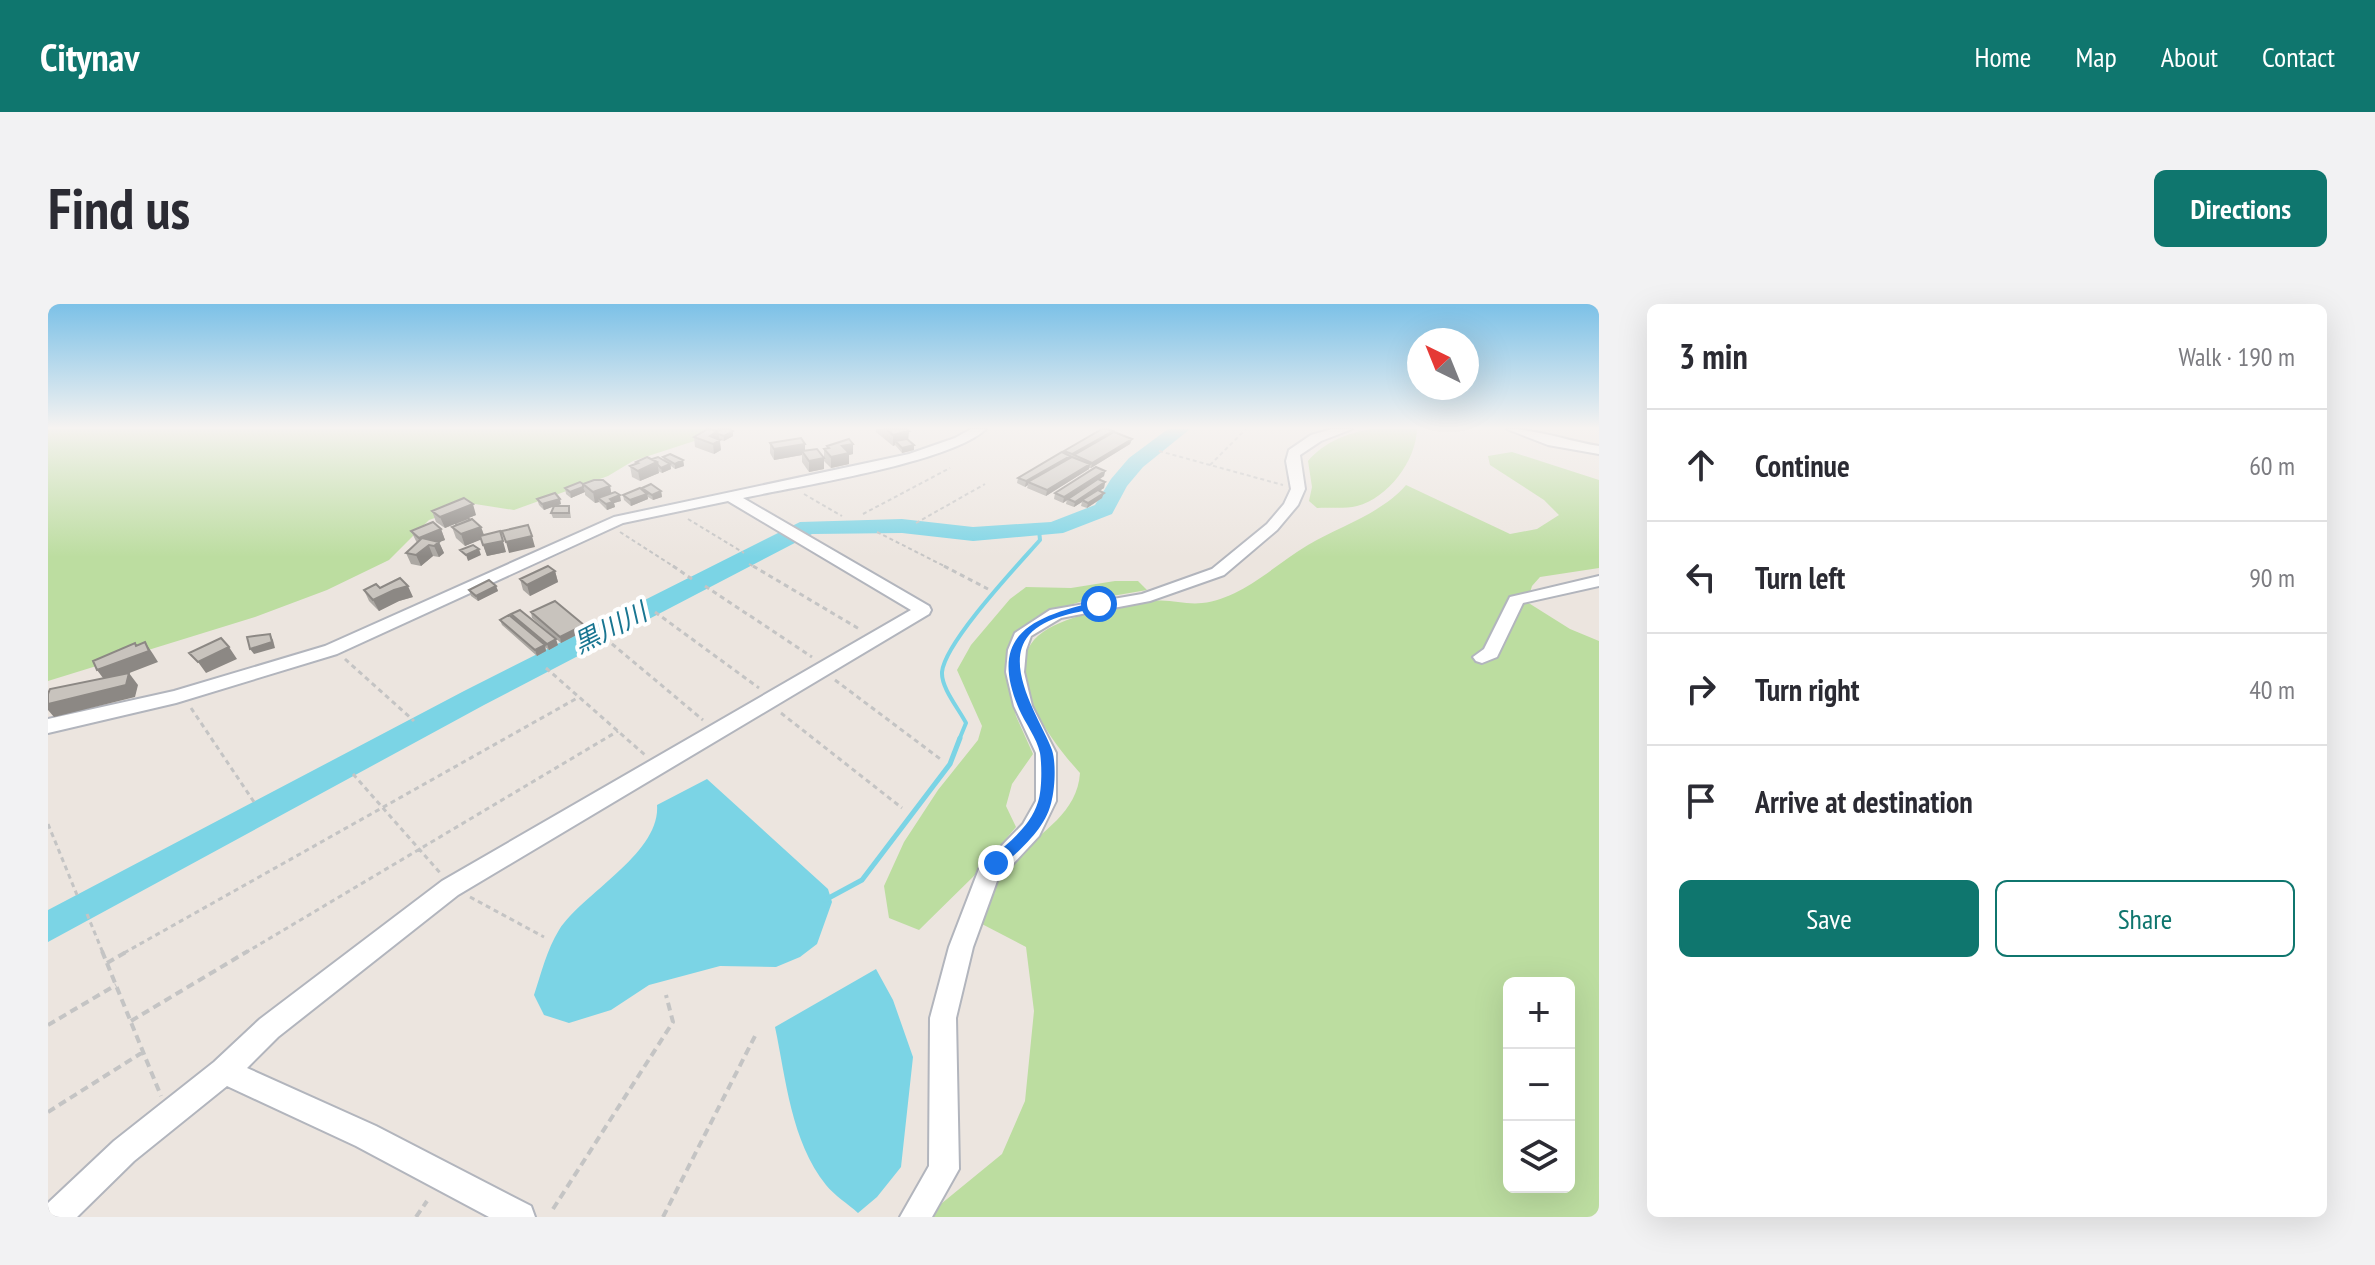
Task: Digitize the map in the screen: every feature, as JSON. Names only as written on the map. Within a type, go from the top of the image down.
[{"type":"street","points":[[48,726],[176,697],[331,650],[386,628],[596,528],[636,515],[844,472]]},
{"type":"street","points":[[915,1217],[944,1169],[943,1018],[961,947],[987,876],[1031,830],[1046,801],[1046,753],[1023,706],[1015,672],[1017,650],[1024,633],[1056,614],[1144,598],[1218,572],[1272,527],[1291,505],[1298,489],[1295,472]]},
{"type":"street","points":[[55,1217],[124,1151],[224,1071],[269,1028],[450,888],[923,610],[730,496]]},
{"type":"street","points":[[1482,657],[1491,653],[1516,600],[1599,581]]},
{"type":"street","points":[[224,1071],[366,1136],[520,1217]]},
{"type":"path","points":[[863,514],[943,472]]},
{"type":"path","points":[[1234,472],[1284,485]]},
{"type":"path","points":[[916,523],[985,484]]},
{"type":"path","points":[[793,488],[842,516]]},
{"type":"path","points":[[678,513],[744,553]]},
{"type":"path","points":[[614,528],[692,579]]},
{"type":"path","points":[[877,532],[988,589]]},
{"type":"path","points":[[749,564],[868,634]]},
{"type":"path","points":[[705,586],[818,662]]},
{"type":"path","points":[[655,612],[765,692]]},
{"type":"path","points":[[605,638],[708,724]]},
{"type":"path","points":[[339,654],[414,721]]},
{"type":"path","points":[[546,668],[648,758]]},
{"type":"path","points":[[826,673],[943,761]]},
{"type":"path","points":[[107,963],[579,697]]},
{"type":"path","points":[[186,702],[256,805]]},
{"type":"path","points":[[771,706],[902,808]]},
{"type":"path","points":[[131,1021],[618,731]]},
{"type":"path","points":[[353,774],[446,880]]},
{"type":"path","points":[[48,824],[77,895]]},
{"type":"path","points":[[461,892],[544,937]]},
{"type":"path","points":[[87,914],[165,1107]]},
{"type":"path","points":[[48,1025],[116,985]]},
{"type":"path","points":[[553,1209],[673,1022],[666,995]]},
{"type":"path","points":[[663,1217],[755,1036]]},
{"type":"path","points":[[48,1112],[143,1052]]},
{"type":"path","points":[[416,1217],[427,1201]]},
{"type":"green space","points":[[48,472],[615,472],[514,510],[475,504],[429,520],[389,560],[327,590],[255,617],[48,681]]},
{"type":"green space","points":[[1310,472],[1401,472],[1379,495],[1352,507],[1317,508],[1309,501],[1312,487]]},
{"type":"green space","points":[[1500,472],[1573,472],[1599,480],[1599,568],[1540,577],[1532,586],[1527,602],[1570,629],[1599,641],[1599,1217],[925,1217],[1002,1154],[1025,1101],[1034,1011],[1026,947],[980,923],[1001,873],[1062,814],[1077,789],[1080,773],[1043,724],[1033,704],[1024,665],[1029,647],[1043,632],[1054,626],[1096,612],[1154,601],[1202,603],[1231,595],[1308,545],[1385,504],[1406,485],[1510,534],[1537,529],[1559,515],[1544,500]]},
{"type":"green space","points":[[1138,581],[1147,590],[1083,601],[1041,614],[1014,633],[1006,674],[1016,716],[1033,754],[1012,784],[1006,806],[1016,827],[978,872],[919,930],[889,918],[884,886],[904,842],[938,790],[978,740],[982,726],[957,670],[971,645],[1010,599],[1026,587],[1071,588]]},
{"type":"water","points":[[707,779],[828,889],[832,902],[817,944],[800,957],[776,967],[720,966],[649,985],[611,1010],[569,1023],[544,1015],[534,995],[559,930],[647,840],[655,823],[657,805]]},
{"type":"water","points":[[876,969],[893,1000],[913,1057],[901,1167],[877,1197],[858,1213],[826,1185],[805,1149],[792,1109],[775,1027]]},
{"type":"building","points":[[1029,472],[1043,472],[1026,481],[1018,478]]},
{"type":"building","points":[[1046,472],[1077,472],[1047,490],[1028,482]]},
{"type":"building","points":[[1089,472],[1104,472],[1064,497],[1055,493]]},
{"type":"building","points":[[1098,479],[1105,482],[1075,502],[1068,499]]},
{"type":"building","points":[[603,480],[610,486],[593,492],[583,484]]},
{"type":"building","points":[[580,482],[583,487],[570,492],[565,488]]},
{"type":"building","points":[[651,484],[661,491],[652,495],[642,488]]},
{"type":"building","points":[[640,488],[647,494],[630,500],[623,495]]},
{"type":"building","points":[[1098,490],[1104,493],[1088,503],[1082,500]]},
{"type":"building","points":[[615,492],[620,495],[610,499],[613,502],[606,504],[598,498]]},
{"type":"building","points":[[555,493],[560,499],[542,504],[537,499]]},
{"type":"building","points":[[464,498],[473,504],[440,517],[432,511]]},
{"type":"building","points":[[554,506],[569,506],[569,513],[551,513]]},
{"type":"building","points":[[472,519],[481,527],[461,534],[452,527]]},
{"type":"building","points":[[433,522],[441,529],[419,538],[411,531]]},
{"type":"building","points":[[528,525],[532,536],[506,542],[502,531]]},
{"type":"building","points":[[500,531],[503,541],[483,545],[480,536]]},
{"type":"building","points":[[422,538],[439,542],[416,555],[406,553]]},
{"type":"building","points":[[473,545],[479,549],[466,555],[460,550]]},
{"type":"building","points":[[548,566],[555,571],[527,585],[520,579]]},
{"type":"building","points":[[400,578],[408,586],[373,600],[364,590],[376,584],[380,588]]},
{"type":"building","points":[[489,580],[496,586],[476,596],[469,590]]},
{"type":"building","points":[[555,601],[584,625],[560,637],[531,612]]},
{"type":"building","points":[[520,610],[556,639],[547,644],[511,614]]},
{"type":"building","points":[[509,615],[545,645],[535,650],[500,620]]},
{"type":"building","points":[[270,634],[272,642],[250,649],[247,637]]},
{"type":"building","points":[[221,638],[229,647],[198,662],[189,653]]},
{"type":"building","points":[[145,642],[149,651],[97,670],[93,661],[135,643],[136,646]]},
{"type":"building","points":[[129,673],[126,685],[48,704],[50,689]]},
{"type":"waterway","name":"黒川川","points":[[48,927],[474,698],[808,527],[902,526],[973,534],[1055,528],[1104,509],[1127,472]]},
{"type":"waterway","points":[[959,740],[966,723],[944,685],[942,672],[946,659],[984,604],[1040,540],[1039,530]]},
{"type":"waterway","points":[[825,900],[862,880],[950,764],[960,738]]},
{"type":"route","points":[[996,863],[1031,830],[1046,801],[1046,753],[1023,706],[1015,672],[1017,650],[1024,633],[1056,614],[1099,604]]}]
